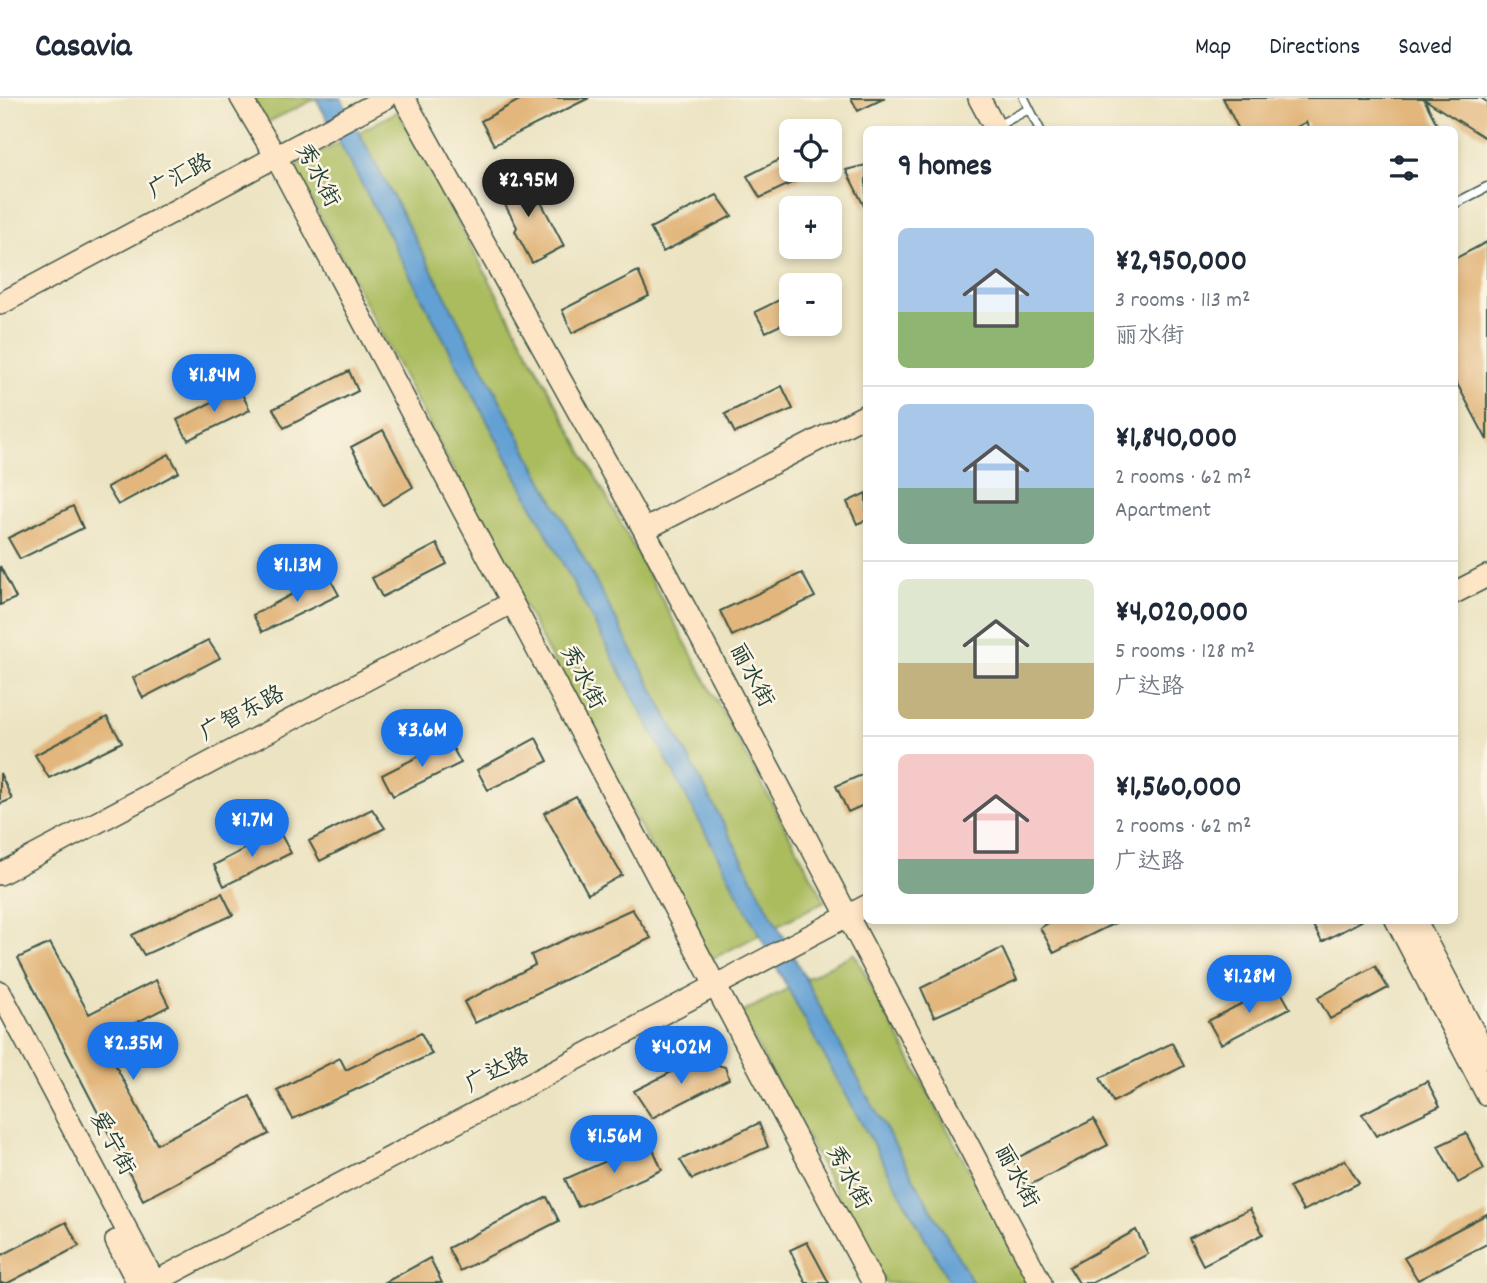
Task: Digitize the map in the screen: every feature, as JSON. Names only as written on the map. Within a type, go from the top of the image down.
[{"type":"main road","name":"秀水街","points":[[241,98],[273,151],[873,1283]]},
{"type":"main road","name":"广汇路","points":[[0,304],[355,104],[386,98]]},
{"type":"main road","name":"丽水街","points":[[404,98],[644,530],[855,922],[1041,1283]]},
{"type":"main road","points":[[963,98],[987,126]]},
{"type":"main road","points":[[979,98],[989,126]]},
{"type":"main road","name":"广汇路","points":[[0,288],[273,151]]},
{"type":"main road","points":[[644,530],[863,417]]},
{"type":"main road","points":[[1458,591],[1487,576]]},
{"type":"main road","points":[[1458,605],[1487,590]]},
{"type":"main road","name":"广智东路","points":[[0,874],[511,603]]},
{"type":"main road","name":"广达路","points":[[179,1283],[786,956],[855,922]]},
{"type":"main road","points":[[1398,924],[1487,1095]]},
{"type":"main road","points":[[1417,924],[1487,1057]]},
{"type":"main road","name":"爱宁街","points":[[0,992],[154,1283]]},
{"type":"main road","name":"广达路","points":[[154,1283],[719,992]]},
{"type":"main road","name":"爱宁街","points":[[0,1023],[138,1283]]},
{"type":"lane","points":[[1024,98],[1038,126]]},
{"type":"lane","points":[[996,126],[1029,109]]},
{"type":"lane","points":[[1458,202],[1487,187]]},
{"type":"green space","points":[[253,98],[317,98],[266,123]]},
{"type":"green space","points":[[398,111],[825,901],[710,960],[294,167]]},
{"type":"green space","points":[[854,953],[1029,1283],[885,1283],[740,1014]]},
{"type":"water","points":[[316,98],[341,98],[865,1092],[973,1283],[950,1283],[810,1030]]},
{"type":"building","points":[[523,98],[589,98],[494,145],[481,121]]},
{"type":"building","points":[[851,98],[885,98],[858,111]]},
{"type":"building","points":[[1223,98],[1481,98],[1487,102],[1487,139],[1424,99],[1438,126],[1308,126],[1306,122],[1298,126],[1237,126]]},
{"type":"building","points":[[779,160],[779,182],[794,182],[760,198],[747,176]]},
{"type":"building","points":[[863,166],[863,204],[846,170]]},
{"type":"building","points":[[508,168],[529,207],[541,202],[564,246],[532,263],[515,231],[517,227],[490,177]]},
{"type":"building","points":[[717,195],[732,216],[663,252],[650,228]]},
{"type":"building","points":[[1487,242],[1487,440],[1458,386],[1458,257]]},
{"type":"building","points":[[638,271],[649,296],[572,333],[562,310]]},
{"type":"building","points":[[779,300],[779,326],[766,332],[755,312]]},
{"type":"building","points":[[349,371],[358,391],[284,428],[273,409]]},
{"type":"building","points":[[782,386],[793,409],[735,433],[725,414]]},
{"type":"building","points":[[239,388],[250,410],[188,440],[177,420]]},
{"type":"building","points":[[383,430],[413,487],[383,505],[351,447]]},
{"type":"building","points":[[169,454],[179,472],[118,505],[107,487]]},
{"type":"building","points":[[863,494],[863,521],[857,524],[847,502]]},
{"type":"building","points":[[73,506],[83,528],[20,559],[8,538]]},
{"type":"building","points":[[437,544],[447,564],[382,597],[372,578]]},
{"type":"building","points":[[0,566],[16,598],[0,605]]},
{"type":"building","points":[[802,573],[815,597],[732,636],[720,611]]},
{"type":"building","points":[[328,575],[339,595],[262,632],[253,615]]},
{"type":"building","points":[[208,640],[220,658],[143,698],[133,678]]},
{"type":"building","points":[[107,717],[122,742],[49,778],[35,755]]},
{"type":"building","points":[[536,738],[548,761],[488,790],[477,770]]},
{"type":"building","points":[[449,741],[461,763],[393,796],[382,775]]},
{"type":"building","points":[[0,773],[12,799],[0,804]]},
{"type":"building","points":[[863,774],[863,805],[848,812],[836,786]]},
{"type":"building","points":[[576,796],[622,875],[588,894],[544,813]]},
{"type":"building","points":[[372,809],[385,828],[320,861],[309,841]]},
{"type":"building","points":[[279,831],[291,853],[224,886],[214,865]]},
{"type":"building","points":[[222,893],[233,915],[144,955],[132,935]]},
{"type":"building","points":[[632,909],[651,938],[475,1023],[464,1002],[535,965],[531,955]]},
{"type":"building","points":[[1047,924],[1113,924],[1054,953],[1040,928]]},
{"type":"building","points":[[1312,924],[1356,924],[1322,942]]},
{"type":"building","points":[[50,943],[89,1014],[156,980],[169,1006],[102,1040],[157,1144],[250,1096],[269,1134],[143,1200],[18,958]]},
{"type":"building","points":[[1002,948],[1017,980],[934,1017],[921,988]]},
{"type":"building","points":[[1375,966],[1388,988],[1330,1019],[1318,998]]},
{"type":"building","points":[[1277,985],[1290,1008],[1221,1044],[1208,1021]]},
{"type":"building","points":[[421,1033],[432,1054],[293,1119],[277,1090],[340,1058],[346,1070]]},
{"type":"building","points":[[1172,1043],[1184,1066],[1113,1102],[1100,1078]]},
{"type":"building","points":[[697,1059],[725,1067],[729,1079],[652,1118],[634,1091]]},
{"type":"building","points":[[1427,1081],[1440,1106],[1376,1136],[1362,1114]]},
{"type":"building","points":[[1094,1119],[1108,1145],[1026,1187],[1013,1160]]},
{"type":"building","points":[[759,1123],[768,1147],[692,1179],[680,1160]]},
{"type":"building","points":[[1466,1133],[1484,1169],[1458,1183],[1438,1146]]},
{"type":"building","points":[[650,1142],[662,1170],[578,1207],[565,1179]]},
{"type":"building","points":[[1345,1160],[1359,1183],[1303,1211],[1289,1187]]},
{"type":"building","points":[[547,1197],[559,1221],[460,1271],[448,1248]]},
{"type":"building","points":[[1250,1209],[1263,1234],[1203,1265],[1189,1238]]},
{"type":"building","points":[[1487,1214],[1487,1244],[1418,1280],[1404,1258]]},
{"type":"building","points":[[66,1222],[79,1246],[8,1283],[0,1283],[0,1256]]},
{"type":"building","points":[[1136,1230],[1148,1254],[1092,1283],[1079,1283],[1069,1267]]},
{"type":"building","points":[[807,1242],[829,1283],[806,1283],[790,1250]]},
{"type":"building","points":[[430,1258],[442,1283],[384,1283]]}]
